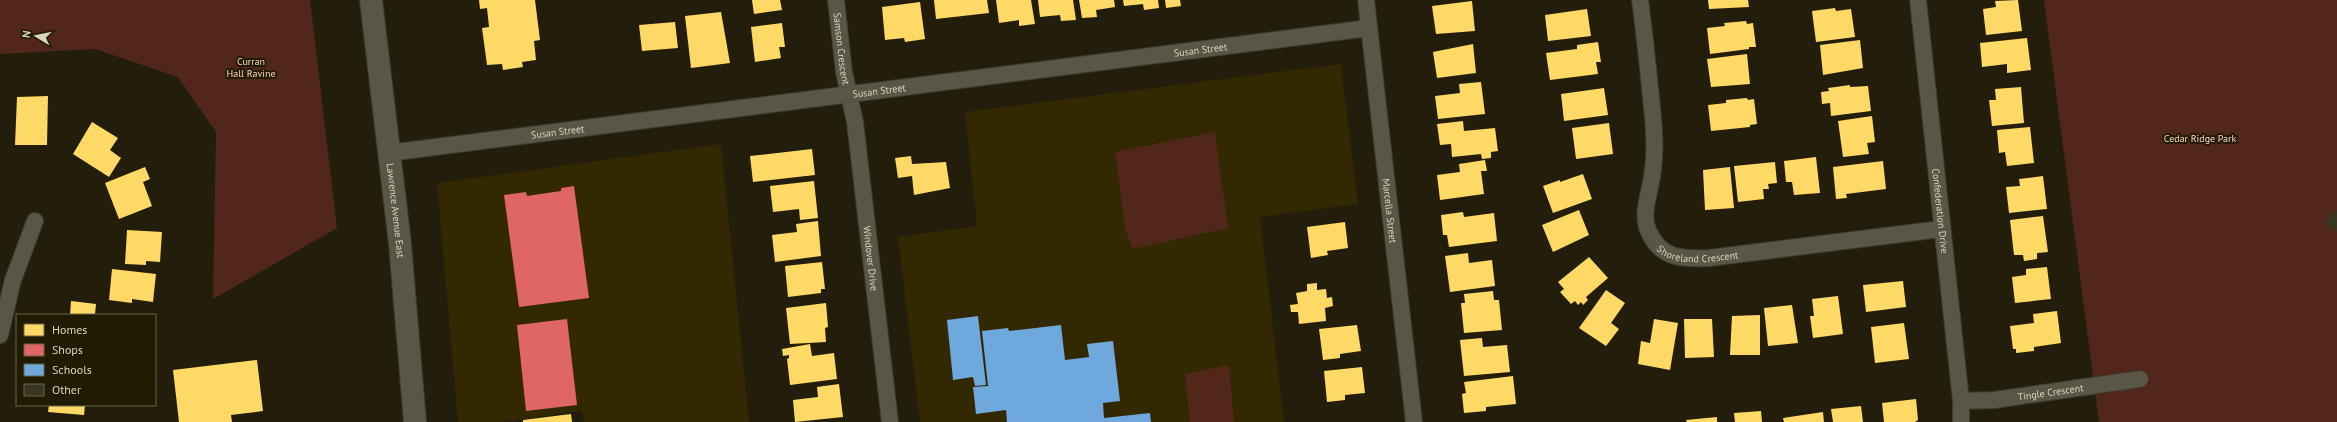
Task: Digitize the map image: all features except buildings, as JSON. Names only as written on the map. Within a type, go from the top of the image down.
[{"type":"main road","name":"Lawrence Avenue East","points":[[371,0],[400,244],[415,422]]},
{"type":"street","name":"Samson Crescent","points":[[836,0],[844,72],[851,96]]},
{"type":"street","name":"Marcella Street","points":[[1366,0],[1414,422]]},
{"type":"street","name":"Shoreland Crescent","points":[[1640,0],[1655,140],[1652,177],[1647,192],[1646,214],[1648,230],[1662,250],[1673,256],[1687,259],[1709,258],[1941,229]]},
{"type":"street","name":"Confederation Drive","points":[[1918,0],[1941,229],[1961,402],[1961,422]]},
{"type":"street","name":"Susan Street","points":[[388,153],[851,96],[1369,28]]},
{"type":"street","name":"Windover Drive","points":[[851,96],[890,422]]},
{"type":"street","points":[[0,335],[14,280],[35,222]]},
{"type":"street","name":"Tingle Crescent","points":[[1961,402],[1994,400],[2140,379]]},
{"type":"shaded area","points":[[1341,64],[1358,204],[1260,217],[1284,422],[920,422],[898,237],[977,226],[965,112]]},
{"type":"shaded area","points":[[721,144],[749,422],[584,422],[582,411],[501,422],[458,422],[437,183]]},
{"type":"green space","name":"Curran Hall Ravine","points":[[0,0],[310,0],[337,228],[213,299],[216,132],[178,77],[95,49],[0,54]]},
{"type":"green space","name":"Cedar Ridge Park","points":[[2044,0],[2337,0],[2337,422],[2099,422]]},
{"type":"green space","points":[[1215,132],[1228,228],[1133,249],[1125,229],[1115,152]]},
{"type":"green space","points":[[1229,365],[1234,422],[1190,422],[1185,374]]}]
